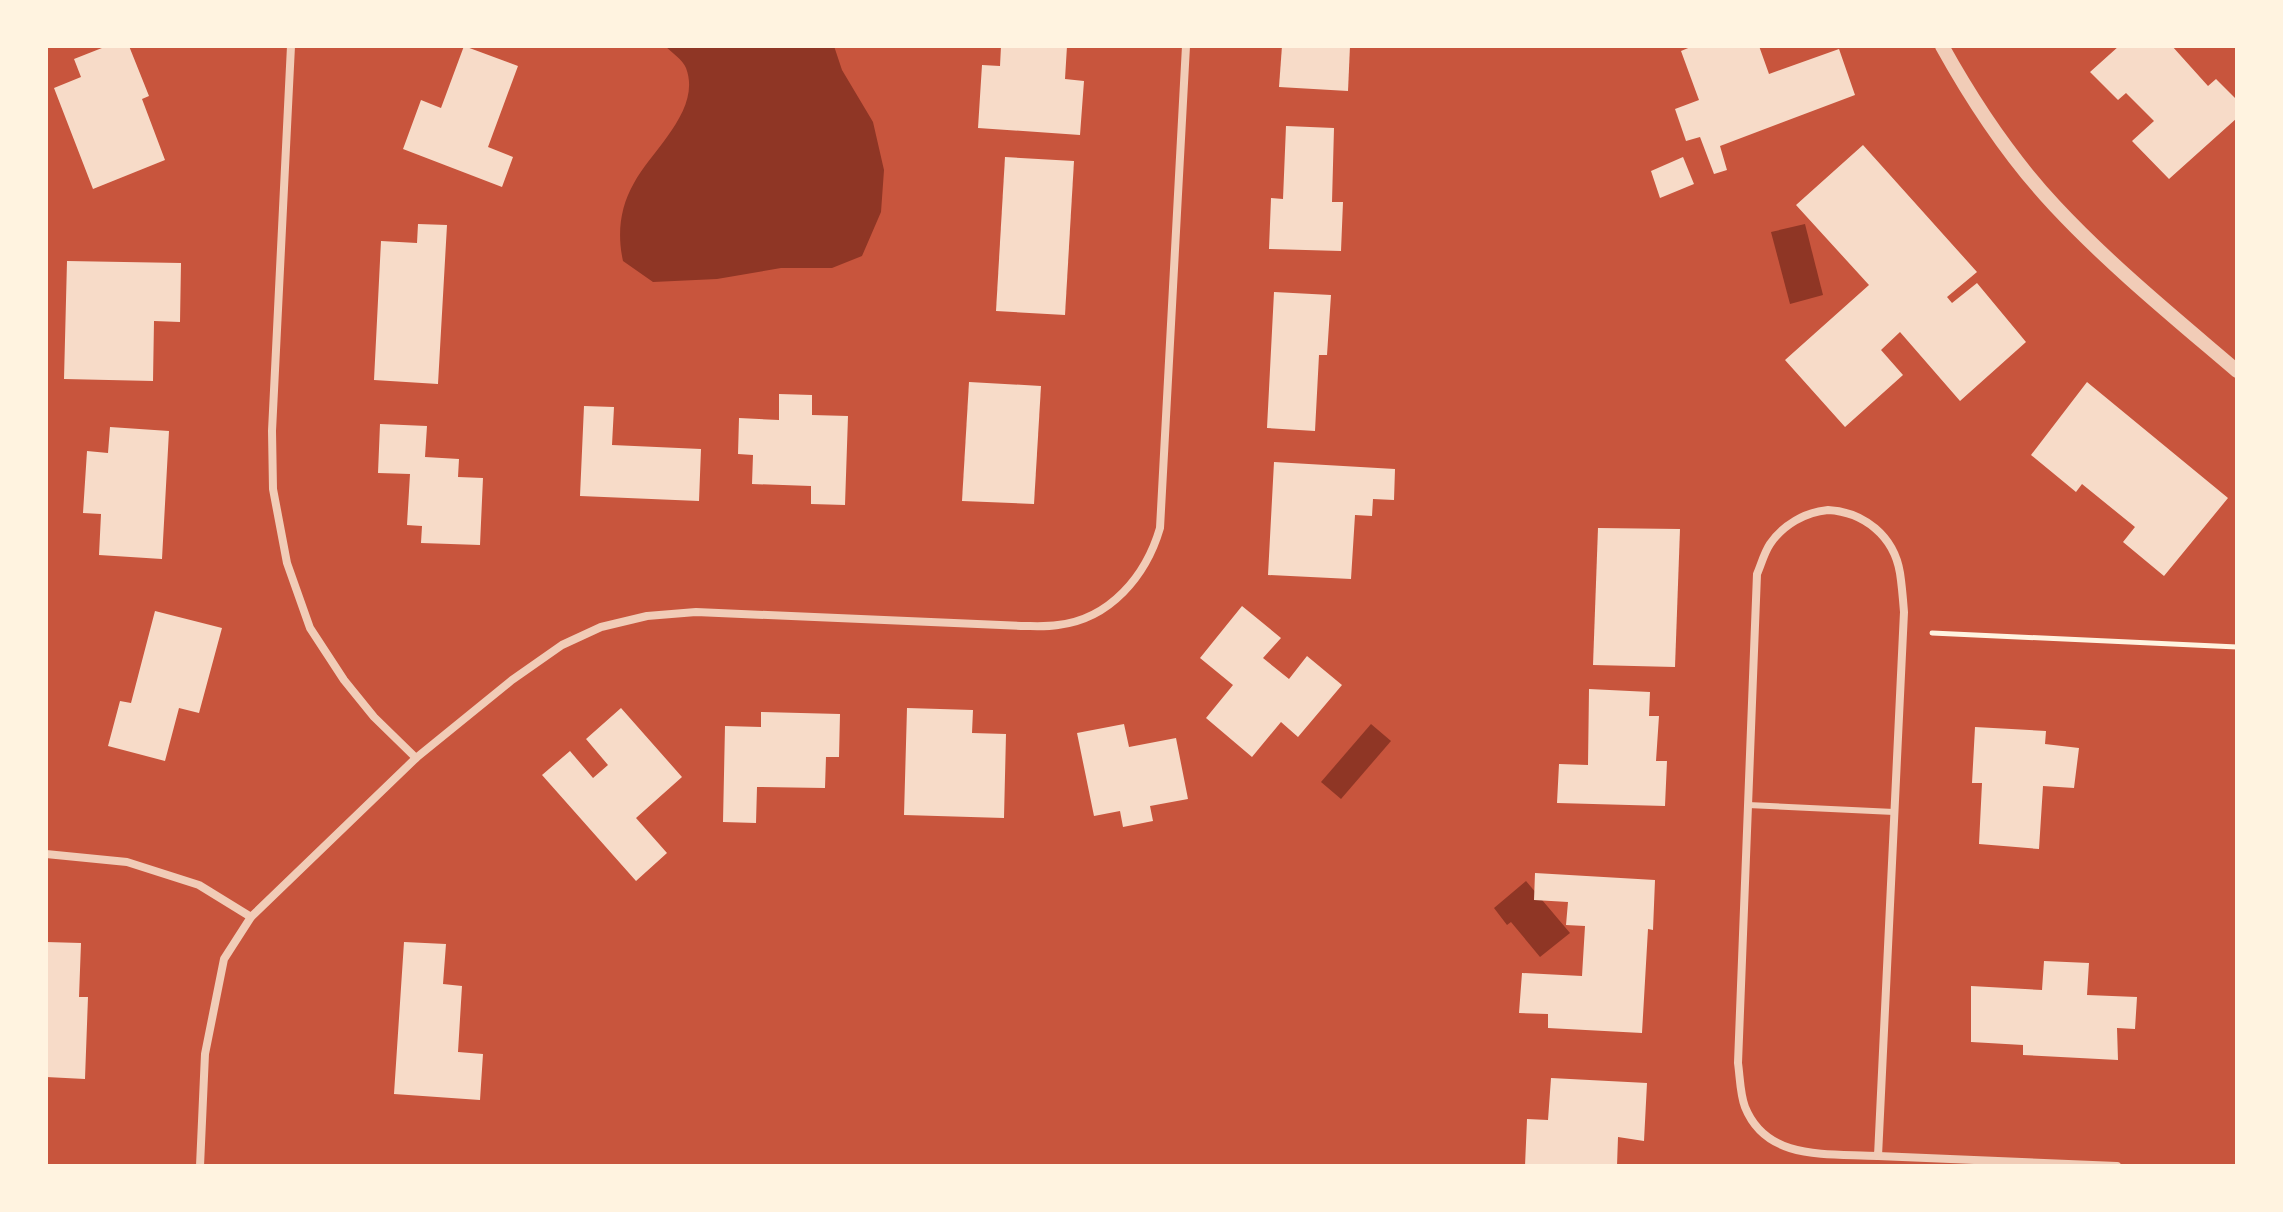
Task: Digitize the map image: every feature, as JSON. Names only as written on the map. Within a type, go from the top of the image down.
[{"type":"street","points":[[291,46],[272,431],[273,489],[287,563],[310,628],[351,689],[374,717],[416,758]]},
{"type":"street","points":[[200,1166],[205,1054],[224,959],[251,917],[416,758],[512,680],[562,645],[601,627],[647,616],[696,612],[1060,625],[1091,615],[1117,599],[1140,574],[1160,528],[1186,46]]},
{"type":"street","points":[[1942,46],[2005,145],[2054,205],[2127,276],[2237,371]]},
{"type":"street","points":[[1878,1156],[1904,612],[1900,570],[1888,542],[1868,521],[1845,511],[1812,511],[1789,524],[1769,545],[1757,574],[1738,1063],[1744,1105],[1755,1125],[1773,1142],[1795,1151],[1878,1156],[2117,1166]]},
{"type":"street","points":[[46,854],[127,862],[199,885],[251,917]]},
{"type":"lane","points":[[1748,805],[1894,812]]},
{"type":"path","points":[[1932,633],[2237,647]]},
{"type":"shaded area","points":[[665,46],[834,46],[842,70],[873,122],[884,170],[881,212],[862,256],[832,268],[781,268],[717,279],[653,282],[623,261],[620,231],[626,202],[642,170],[673,129],[687,99],[689,84],[686,68]]},
{"type":"shaded area","points":[[1805,224],[1823,295],[1790,304],[1771,232]]},
{"type":"shaded area","points":[[1371,724],[1391,741],[1341,799],[1321,782]]},
{"type":"shaded area","points":[[1526,881],[1570,933],[1540,957],[1511,922],[1507,925],[1494,908]]},
{"type":"building","points":[[107,46],[129,46],[149,96],[142,99],[165,160],[93,189],[54,88],[81,77],[74,59]]},
{"type":"building","points":[[464,46],[518,66],[488,147],[513,157],[502,187],[403,149],[421,100],[441,108]]},
{"type":"building","points":[[1001,46],[1067,46],[1065,79],[1084,81],[1080,135],[978,128],[982,65],[1000,66]]},
{"type":"building","points":[[1282,46],[1350,46],[1348,91],[1279,87]]},
{"type":"building","points":[[1693,46],[1759,46],[1769,74],[1839,49],[1855,95],[1720,146],[1727,170],[1714,174],[1700,137],[1686,141],[1675,109],[1699,100],[1681,51]]},
{"type":"building","points":[[2119,46],[2172,46],[2208,86],[2216,79],[2237,100],[2237,118],[2169,179],[2132,141],[2154,121],[2126,93],[2118,100],[2090,72]]},
{"type":"building","points":[[1286,126],[1334,128],[1332,202],[1343,202],[1341,251],[1269,249],[1271,198],[1283,199]]},
{"type":"building","points":[[1863,145],[1977,272],[1947,297],[1952,303],[1977,283],[2026,342],[1960,401],[1900,332],[1881,350],[1903,375],[1845,427],[1785,360],[1869,285],[1796,205]]},
{"type":"building","points":[[1005,157],[1074,161],[1065,315],[996,311]]},
{"type":"building","points":[[1683,157],[1694,184],[1660,198],[1651,171]]},
{"type":"building","points":[[418,224],[447,225],[438,384],[374,380],[381,241],[417,243]]},
{"type":"building","points":[[67,261],[181,263],[180,322],[154,321],[153,381],[64,379]]},
{"type":"building","points":[[1274,292],[1331,295],[1327,355],[1319,355],[1315,431],[1267,428]]},
{"type":"building","points":[[969,382],[1041,386],[1034,504],[962,501]]},
{"type":"building","points":[[2087,382],[2228,498],[2164,576],[2123,542],[2135,527],[2082,484],[2076,492],[2031,455]]},
{"type":"building","points":[[779,394],[812,395],[812,415],[848,416],[845,505],[811,504],[811,486],[752,484],[753,455],[738,454],[739,418],[779,420]]},
{"type":"building","points":[[584,406],[614,407],[612,445],[701,449],[699,501],[580,496]]},
{"type":"building","points":[[380,424],[427,426],[425,457],[459,459],[458,477],[483,478],[480,545],[421,543],[422,526],[407,525],[410,474],[378,473]]},
{"type":"building","points":[[110,427],[169,431],[162,559],[99,555],[101,514],[83,513],[87,451],[108,453]]},
{"type":"building","points":[[1274,462],[1395,469],[1394,500],[1373,499],[1372,516],[1355,515],[1351,579],[1268,575]]},
{"type":"building","points":[[1598,528],[1680,529],[1675,667],[1593,665]]},
{"type":"building","points":[[1242,606],[1281,638],[1263,658],[1289,679],[1307,656],[1342,685],[1298,737],[1281,722],[1252,757],[1206,718],[1233,685],[1200,658]]},
{"type":"building","points":[[155,611],[222,628],[199,713],[179,708],[165,761],[108,746],[120,701],[131,703]]},
{"type":"building","points":[[1589,689],[1650,692],[1649,716],[1659,716],[1656,761],[1667,761],[1665,806],[1557,803],[1559,764],[1588,765]]},
{"type":"building","points":[[621,708],[682,777],[636,818],[667,853],[636,881],[542,775],[570,751],[593,778],[608,765],[586,739]]},
{"type":"building","points":[[907,708],[973,710],[972,733],[1006,734],[1004,818],[904,815]]},
{"type":"building","points":[[761,712],[840,714],[839,757],[826,757],[825,788],[757,787],[756,823],[723,822],[725,726],[761,727]]},
{"type":"building","points":[[1124,724],[1129,747],[1176,738],[1188,799],[1150,806],[1153,821],[1123,827],[1120,811],[1094,816],[1077,733]]},
{"type":"building","points":[[1975,727],[2046,731],[2045,744],[2079,748],[2074,788],[2043,786],[2039,849],[1979,844],[1982,783],[1972,783]]},
{"type":"building","points":[[1535,873],[1655,880],[1653,930],[1648,929],[1642,1033],[1548,1028],[1548,1014],[1519,1013],[1522,973],[1582,976],[1585,926],[1566,925],[1568,902],[1534,900]]},
{"type":"building","points":[[46,942],[81,943],[79,997],[88,997],[85,1079],[46,1077]]},
{"type":"building","points":[[404,942],[446,944],[443,984],[462,986],[458,1052],[483,1054],[480,1100],[394,1094]]},
{"type":"building","points":[[2044,961],[2089,963],[2087,995],[2137,997],[2135,1029],[2117,1028],[2118,1060],[2023,1055],[2023,1045],[1971,1042],[1971,986],[2042,990]]},
{"type":"building","points":[[1551,1078],[1647,1083],[1644,1141],[1618,1137],[1617,1166],[1525,1166],[1527,1119],[1548,1120]]}]
